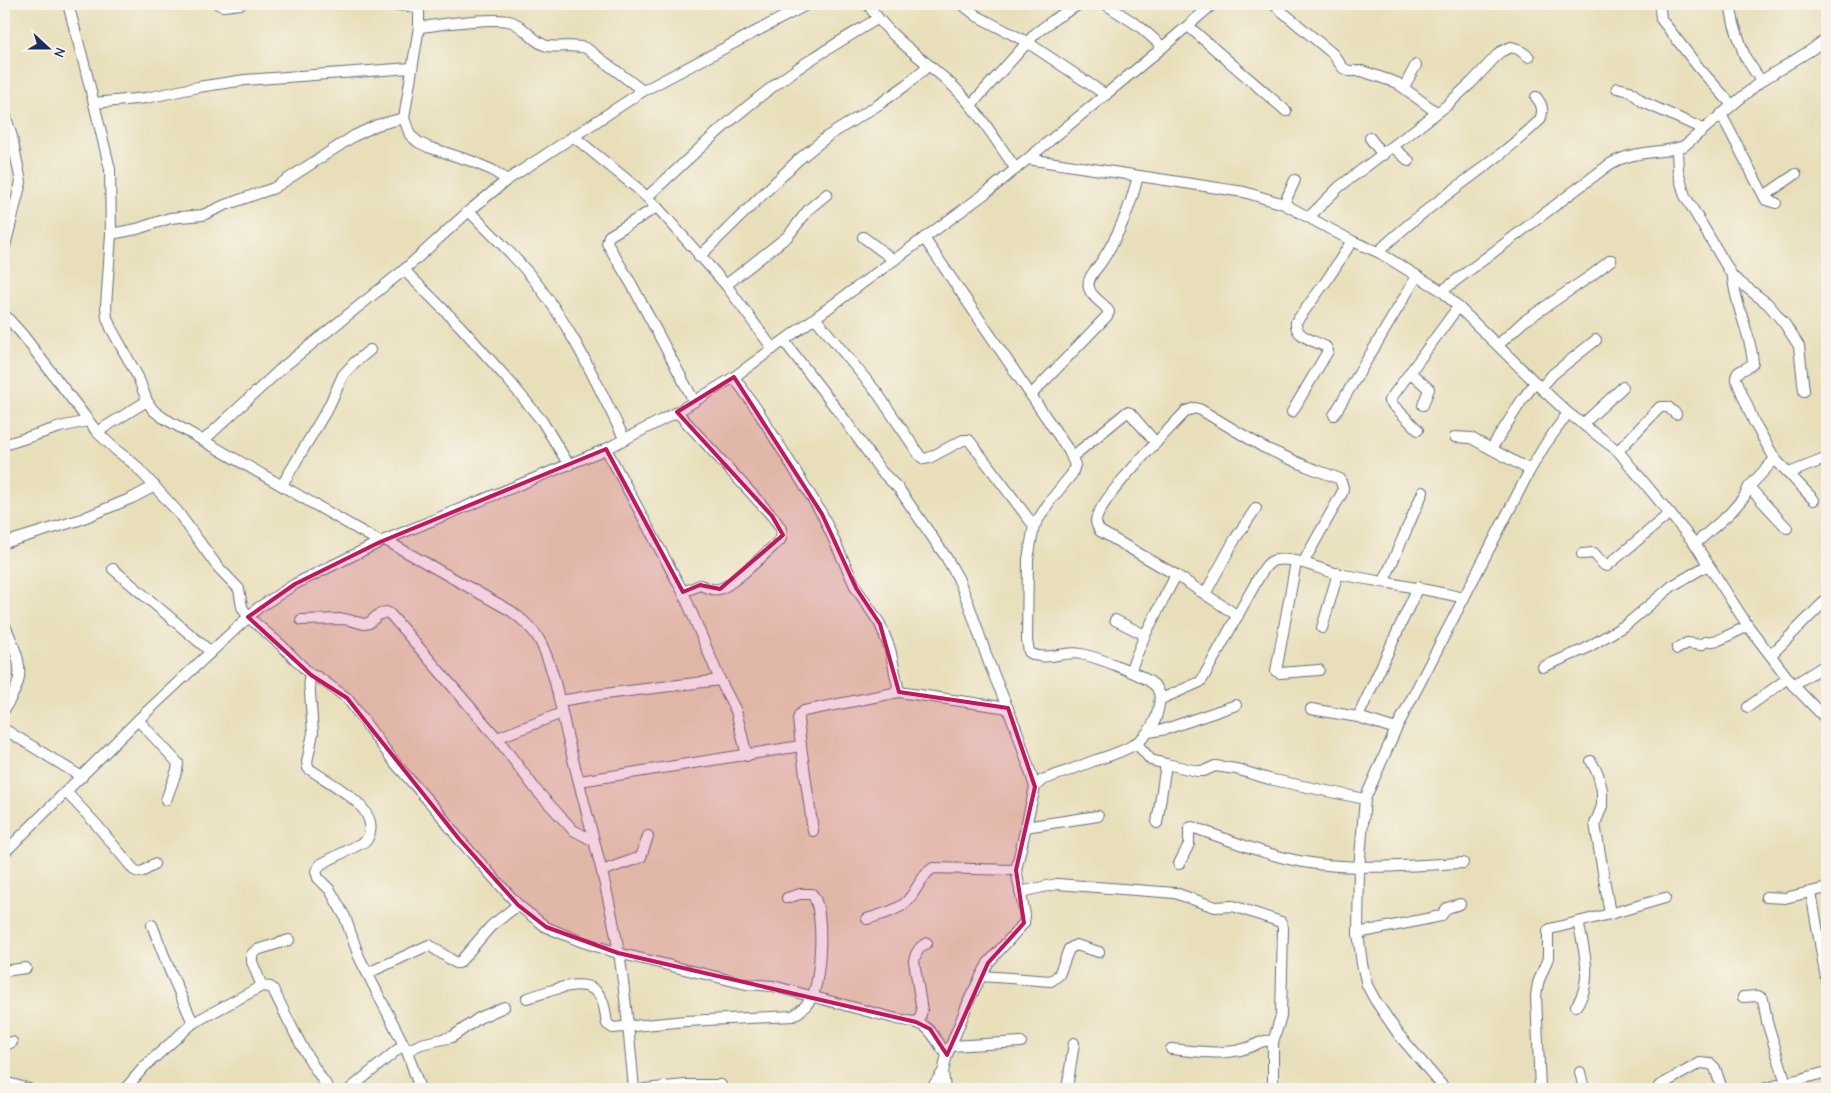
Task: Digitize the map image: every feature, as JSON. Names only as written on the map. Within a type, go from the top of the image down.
[{"type":"street","points":[[68,4],[110,169],[111,234],[106,306],[107,318],[153,410],[162,417],[282,485],[511,611],[526,623],[539,639],[550,665],[560,701],[602,871],[618,953],[634,1089]]},
{"type":"street","points":[[218,4],[223,6],[241,4]]},
{"type":"street","points":[[390,4],[419,5],[419,27],[404,118],[410,135],[418,142],[485,167],[507,180]]},
{"type":"street","points":[[204,440],[283,367],[404,270],[469,211],[507,180],[643,91],[808,4]]},
{"type":"street","points":[[868,4],[877,19],[900,42],[971,105],[1016,169]]},
{"type":"street","points":[[962,4],[977,16],[1027,42],[1106,95]]},
{"type":"street","points":[[971,105],[1036,33],[1080,4]]},
{"type":"street","points":[[1106,4],[1139,26],[1163,47]]},
{"type":"street","points":[[4,853],[138,720],[258,608],[295,584],[382,541],[625,440],[734,377],[816,319],[990,190],[1106,95],[1212,4]]},
{"type":"street","points":[[1273,4],[1333,54],[1343,68],[1349,71],[1362,71],[1390,80],[1404,87],[1436,112]]},
{"type":"street","points":[[1730,4],[1745,58],[1761,81]]},
{"type":"street","points":[[1660,8],[1661,19],[1699,68],[1732,105]]},
{"type":"street","points":[[648,197],[717,133],[771,88],[822,52],[877,19]]},
{"type":"street","points":[[419,27],[494,20],[510,21],[544,45],[577,45],[586,48],[643,91]]},
{"type":"street","points":[[1188,26],[1286,111]]},
{"type":"street","points":[[1442,291],[1610,164],[1632,154],[1677,149],[1690,142],[1761,81],[1827,38]]},
{"type":"street","points":[[1309,217],[1339,187],[1446,106],[1505,48],[1518,49],[1529,57]]},
{"type":"street","points":[[699,257],[798,160],[828,136],[905,86],[928,65]]},
{"type":"street","points":[[1404,87],[1416,66]]},
{"type":"street","points":[[94,103],[146,98],[198,87],[245,80],[411,68]]},
{"type":"street","points":[[1617,88],[1630,91],[1643,102],[1703,129]]},
{"type":"street","points":[[1378,252],[1444,197],[1515,144],[1540,120],[1542,106],[1536,97]]},
{"type":"street","points":[[4,111],[12,137],[21,182],[4,250]]},
{"type":"street","points":[[1722,114],[1766,200],[1776,203]]},
{"type":"street","points":[[111,234],[137,229],[170,218],[202,215],[232,202],[274,188],[354,136],[377,125],[404,118]]},
{"type":"street","points":[[574,136],[648,197],[699,257],[726,285],[773,349]]},
{"type":"street","points":[[1370,138],[1383,155]]},
{"type":"street","points":[[1393,148],[1409,161]]},
{"type":"street","points":[[1677,149],[1678,172],[1685,196],[1732,278],[1746,326],[1753,363],[1749,367],[1738,371],[1736,380],[1754,422],[1775,459],[1814,500]]},
{"type":"street","points":[[1028,159],[1244,192],[1284,204],[1352,241],[1378,252],[1442,291],[1538,386],[1568,413],[1584,423],[1618,451],[1695,544],[1748,626],[1770,655],[1791,682],[1827,720]]},
{"type":"street","points":[[1764,196],[1796,174]]},
{"type":"street","points":[[1031,395],[1109,312],[1093,296],[1088,287],[1090,277],[1104,258],[1123,219],[1138,176]]},
{"type":"street","points":[[1284,204],[1295,180]]},
{"type":"street","points":[[726,285],[788,236],[809,209],[827,194]]},
{"type":"street","points":[[657,207],[609,236],[607,243],[632,284],[694,401]]},
{"type":"street","points":[[469,211],[546,296],[578,348],[625,440]]},
{"type":"street","points":[[863,237],[894,260]]},
{"type":"street","points":[[924,238],[1031,395],[1075,464],[1072,474],[1050,501],[1034,526],[1028,559],[1027,640],[1029,652],[1036,657],[1072,653],[1083,654],[1149,680],[1158,688],[1161,699],[1149,732],[1136,743],[1123,750],[1042,780],[1035,786]]},
{"type":"street","points":[[1292,412],[1328,352],[1326,347],[1298,333],[1295,328],[1296,322],[1327,280],[1352,241]]},
{"type":"street","points":[[1498,345],[1523,322],[1592,276],[1611,260]]},
{"type":"street","points":[[404,270],[460,326],[510,382],[547,427],[568,465]]},
{"type":"street","points":[[1334,415],[1417,276]]},
{"type":"street","points":[[1732,278],[1768,304],[1800,346],[1804,391]]},
{"type":"street","points":[[1418,430],[1389,401],[1458,307]]},
{"type":"street","points":[[4,314],[22,334],[97,432],[134,464],[177,511],[218,566],[239,589],[242,607],[248,617],[275,638],[311,675],[318,677],[347,698],[395,763],[440,814],[459,840],[518,905],[546,927],[580,941],[618,953],[746,984],[773,986],[897,1019],[916,1022],[930,1029],[949,1051]]},
{"type":"street","points":[[816,319],[878,394],[920,456],[924,459],[929,458],[963,440],[969,440],[1034,526]]},
{"type":"street","points":[[1491,449],[1522,400],[1596,340]]},
{"type":"street","points":[[784,341],[881,471],[899,490],[946,556],[969,604],[989,663],[1018,731],[1035,786],[1016,870],[1025,915],[1024,923],[988,963],[981,976],[949,1051],[944,1072],[945,1089]]},
{"type":"street","points":[[282,485],[328,406],[343,375],[370,350]]},
{"type":"street","points":[[1410,372],[1429,389],[1423,405]]},
{"type":"street","points":[[734,377],[758,411],[822,514],[856,588],[880,624],[890,649],[900,692]]},
{"type":"street","points":[[1584,423],[1623,387]]},
{"type":"street","points":[[97,432],[147,401]]},
{"type":"street","points":[[1618,451],[1660,407],[1668,407],[1676,414]]},
{"type":"street","points":[[1238,616],[1096,526],[1096,519],[1100,509],[1135,466],[1186,411],[1195,408],[1263,446],[1340,479],[1344,488],[1342,493],[1300,562],[1276,671],[1280,673],[1319,670]]},
{"type":"street","points":[[676,412],[772,516],[782,528],[783,535],[744,573],[720,590],[712,590],[700,585],[683,592]]},
{"type":"street","points":[[1072,457],[1127,412],[1130,413],[1156,443]]},
{"type":"street","points":[[1445,1089],[1399,1034],[1375,1000],[1367,985],[1358,933],[1359,868],[1365,799],[1396,729],[1530,470],[1568,413]]},
{"type":"street","points":[[4,445],[60,427],[88,421]]},
{"type":"street","points":[[1455,437],[1471,438],[1530,470]]},
{"type":"street","points":[[606,449],[683,592],[720,680],[736,711],[746,756]]},
{"type":"street","points":[[1789,473],[1827,458]]},
{"type":"street","points":[[1695,544],[1730,513],[1744,497],[1749,487],[1775,459]]},
{"type":"street","points":[[4,543],[79,520],[155,486]]},
{"type":"street","points":[[1749,487],[1787,528]]},
{"type":"street","points":[[1384,581],[1423,492]]},
{"type":"street","points":[[1205,594],[1235,539],[1256,508]]},
{"type":"street","points":[[1582,554],[1594,553],[1607,566],[1670,513]]},
{"type":"street","points":[[1161,699],[1200,682],[1266,566],[1277,560],[1300,562],[1338,573],[1418,587],[1464,598]]},
{"type":"street","points":[[1542,667],[1585,648],[1627,624],[1672,586],[1708,564]]},
{"type":"street","points":[[113,569],[211,652]]},
{"type":"street","points":[[1322,628],[1338,573]]},
{"type":"street","points":[[1130,671],[1145,635],[1176,575]]},
{"type":"street","points":[[1358,717],[1418,587]]},
{"type":"street","points":[[1770,655],[1825,601]]},
{"type":"street","points":[[301,620],[345,619],[364,624],[369,623],[378,615],[386,612],[390,614],[497,738],[537,790],[566,823],[580,835],[594,842]]},
{"type":"street","points":[[1116,620],[1145,635]]},
{"type":"street","points":[[4,623],[17,657],[19,674],[18,685],[4,710]]},
{"type":"street","points":[[1676,649],[1687,643],[1701,645],[1705,642],[1719,640],[1748,626]]},
{"type":"street","points":[[1748,707],[1827,664]]},
{"type":"street","points":[[311,675],[309,679],[313,733],[307,762],[308,768],[351,797],[367,813],[370,823],[369,835],[366,841],[321,864],[316,871],[318,878],[330,890],[345,917],[359,957],[405,1048],[420,1089]]},
{"type":"street","points":[[560,701],[720,680]]},
{"type":"street","points":[[813,831],[798,719],[804,711],[900,692],[1008,708]]},
{"type":"street","points":[[1149,732],[1166,729],[1236,705]]},
{"type":"street","points":[[1311,709],[1358,717],[1396,729]]},
{"type":"street","points":[[497,738],[562,713]]},
{"type":"street","points":[[138,720],[178,763],[166,800]]},
{"type":"street","points":[[4,729],[82,777]]},
{"type":"street","points":[[1136,743],[1151,760],[1166,764],[1197,771],[1204,771],[1215,766],[1236,769],[1365,799]]},
{"type":"street","points":[[580,781],[801,746]]},
{"type":"street","points":[[1592,761],[1602,790],[1602,806],[1595,824],[1610,914]]},
{"type":"street","points":[[1158,823],[1166,764]]},
{"type":"street","points":[[66,792],[96,824],[134,870],[142,872],[154,864]]},
{"type":"street","points":[[1025,828],[1098,816]]},
{"type":"street","points":[[1178,864],[1189,844],[1189,828],[1192,827],[1287,858],[1316,864],[1359,868],[1463,863]]},
{"type":"street","points":[[602,871],[641,858],[648,836]]},
{"type":"street","points":[[868,919],[904,904],[921,882],[926,872],[933,868],[1016,870]]},
{"type":"street","points":[[1020,892],[1057,884],[1175,893],[1215,907],[1233,906],[1279,921],[1282,928],[1282,1007],[1274,1042],[1273,1089]]},
{"type":"street","points":[[1766,896],[1784,898],[1827,888]]},
{"type":"street","points":[[1811,892],[1827,984]]},
{"type":"street","points":[[527,998],[562,988],[580,985],[588,986],[602,999],[608,1026],[613,1028],[686,1021],[793,1016],[805,1008],[813,996],[816,985],[820,953],[820,914],[818,904],[812,894],[800,894],[787,898]]},
{"type":"street","points":[[1540,1089],[1536,996],[1538,983],[1548,958],[1548,931],[1665,898]]},
{"type":"street","points":[[1358,933],[1441,916],[1447,908],[1460,904]]},
{"type":"street","points":[[368,973],[429,945],[448,959],[457,963],[491,926],[518,905]]},
{"type":"street","points":[[1576,1006],[1583,993],[1586,966],[1578,922]]},
{"type":"street","points":[[152,925],[193,1023]]},
{"type":"street","points":[[262,986],[252,962],[252,954],[257,950],[289,940]]},
{"type":"street","points":[[916,1022],[920,1018],[922,1011],[914,961],[915,954],[920,946],[927,943]]},
{"type":"street","points":[[981,976],[1051,981],[1059,975],[1069,948],[1076,945],[1099,952]]},
{"type":"street","points":[[4,971],[26,968]]},
{"type":"street","points":[[125,1089],[145,1066],[193,1023],[262,986],[273,989],[286,1018],[329,1089]]},
{"type":"street","points":[[1742,997],[1758,996],[1763,999],[1780,1086]]},
{"type":"street","points":[[350,1089],[405,1048],[452,1038],[479,1018],[504,1007]]},
{"type":"street","points":[[1172,1049],[1204,1052],[1231,1051],[1247,1048],[1262,1041],[1274,1042]]},
{"type":"street","points":[[949,1051],[1021,1042]]},
{"type":"street","points":[[1067,1089],[1074,1043]]},
{"type":"street","points":[[1659,1086],[1700,1063],[1707,1063],[1715,1068],[1722,1089]]},
{"type":"street","points":[[931,1089],[944,1072]]},
{"type":"street","points":[[1580,1072],[1584,1089]]},
{"type":"street","points":[[1763,1089],[1827,1072]]},
{"type":"street","points":[[4,1082],[29,1089]]},
{"type":"street","points":[[644,1089],[684,1085],[721,1085]]},
{"type":"highlighted area","points":[[734,377],[822,514],[856,588],[880,624],[899,692],[1008,708],[1035,787],[1016,870],[1024,923],[988,963],[947,1055],[930,1029],[916,1022],[618,953],[546,927],[518,905],[459,839],[347,698],[311,675],[248,617],[295,584],[380,542],[606,449],[683,592],[700,585],[720,589],[783,535],[772,516],[677,412]]}]
